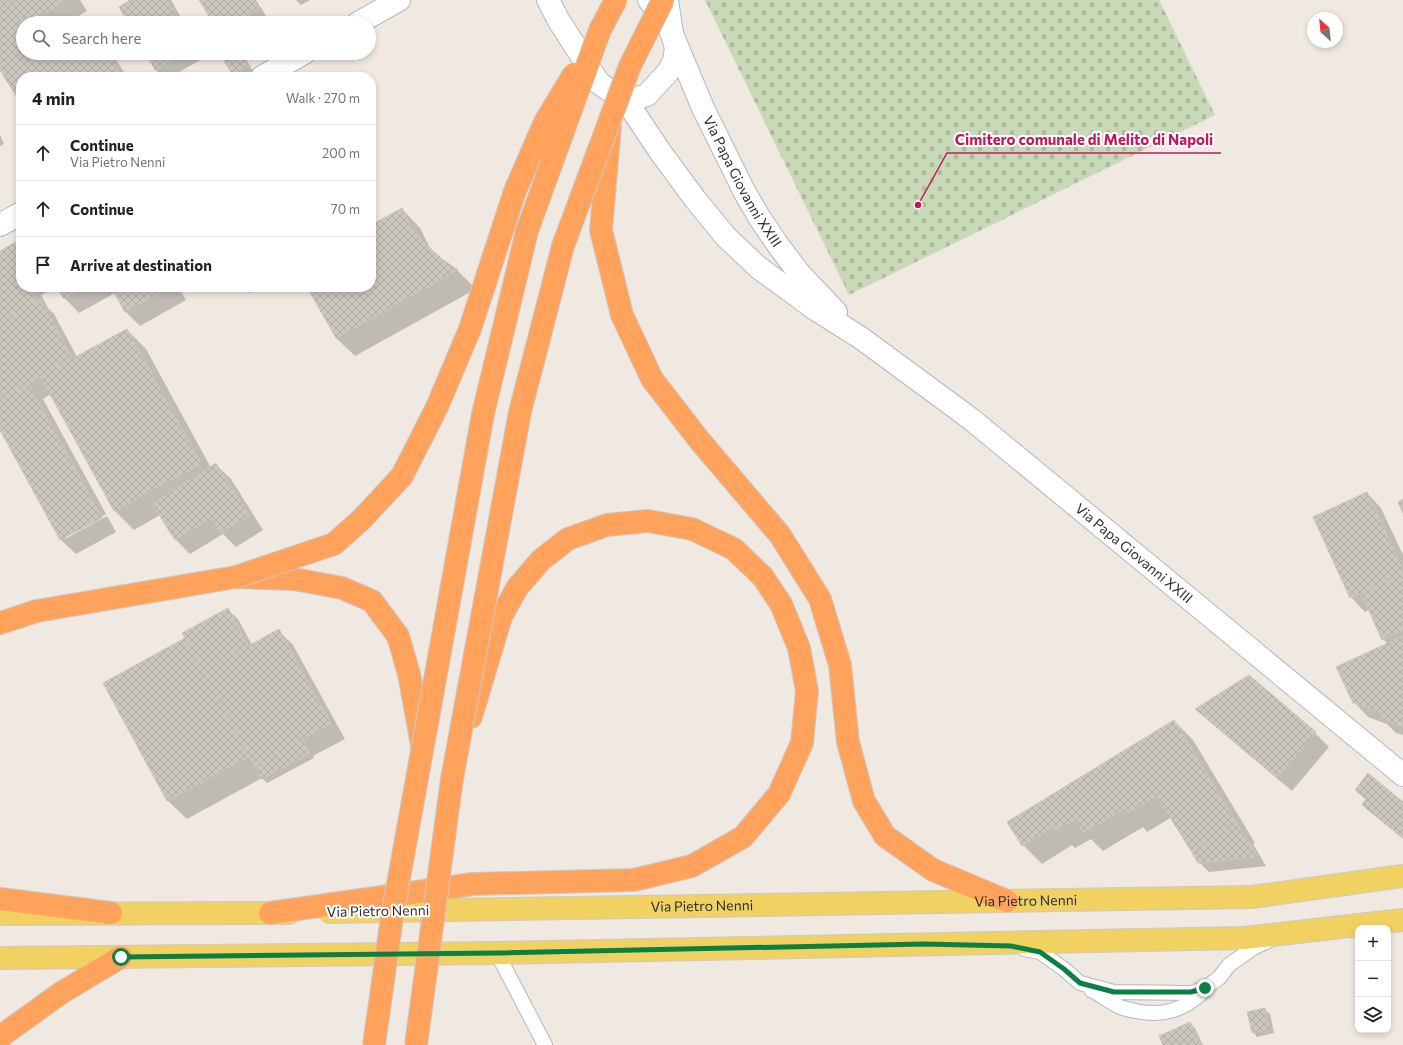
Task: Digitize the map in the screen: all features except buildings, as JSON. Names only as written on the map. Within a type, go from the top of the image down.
[{"type":"highway","points":[[0,624],[37,611],[236,577],[334,544],[362,519],[402,476],[438,407],[470,329],[515,191],[542,128],[616,0]]},
{"type":"highway","points":[[416,1045],[452,779],[520,412],[563,246],[630,66],[663,0]]},
{"type":"highway","points":[[374,1045],[392,917],[483,414],[527,231],[600,30]]},
{"type":"highway","points":[[611,116],[602,230],[622,315],[652,379],[700,441],[780,535],[820,599],[840,664],[848,742],[864,801],[885,836],[933,870],[1007,901]]},
{"type":"highway","points":[[270,913],[473,884],[634,880],[692,866],[742,837],[779,794],[802,744],[806,691],[799,648],[781,604],[763,577],[734,550],[692,529],[648,521],[607,525],[568,540],[540,560],[517,588],[501,617],[452,779]]},
{"type":"highway","points":[[236,577],[294,579],[342,588],[372,602],[398,636],[409,674],[423,746]]},
{"type":"highway","points":[[0,899],[111,913]]},
{"type":"highway","points":[[0,1038],[61,993],[121,957]]},
{"type":"main road","name":"Via Pietro Nenni","points":[[0,914],[270,913],[1252,897],[1403,876]]},
{"type":"main road","points":[[0,958],[497,953],[1244,938],[1403,920]]},
{"type":"street","points":[[370,16],[399,0]]},
{"type":"street","points":[[548,1],[599,83],[620,98],[631,100],[647,95],[668,72],[674,60],[676,48],[672,34],[665,20],[649,0]]},
{"type":"street","name":"Via Papa Giovanni XXIII","points":[[667,0],[672,34],[703,108],[759,217],[799,273],[861,338]]},
{"type":"street","points":[[271,72],[292,60]]},
{"type":"street","name":"Via Papa Giovanni XXIII","points":[[625,99],[690,193],[726,237],[760,268],[815,309],[861,338],[971,419],[1403,775]]},
{"type":"street","points":[[0,224],[16,216]]},
{"type":"lane","points":[[924,944],[1011,946],[1040,952],[1105,1000],[1122,1008],[1144,1013],[1168,1012],[1196,999],[1229,965],[1253,948],[1283,934]]},
{"type":"lane","points":[[497,953],[545,1045]]},
{"type":"lane","points":[[1080,983],[1114,992],[1191,992],[1205,988],[1218,978]]},
{"type":"green space","points":[[705,0],[1159,0],[1215,115],[849,295]]},
{"type":"place","name":"Cimitero comunale di Melito di Napoli","points":[[918,205]]},
{"type":"route","points":[[121,957],[497,953],[924,944],[1011,946],[1040,952],[1064,969],[1080,983],[1114,992],[1191,992],[1205,988]]}]
